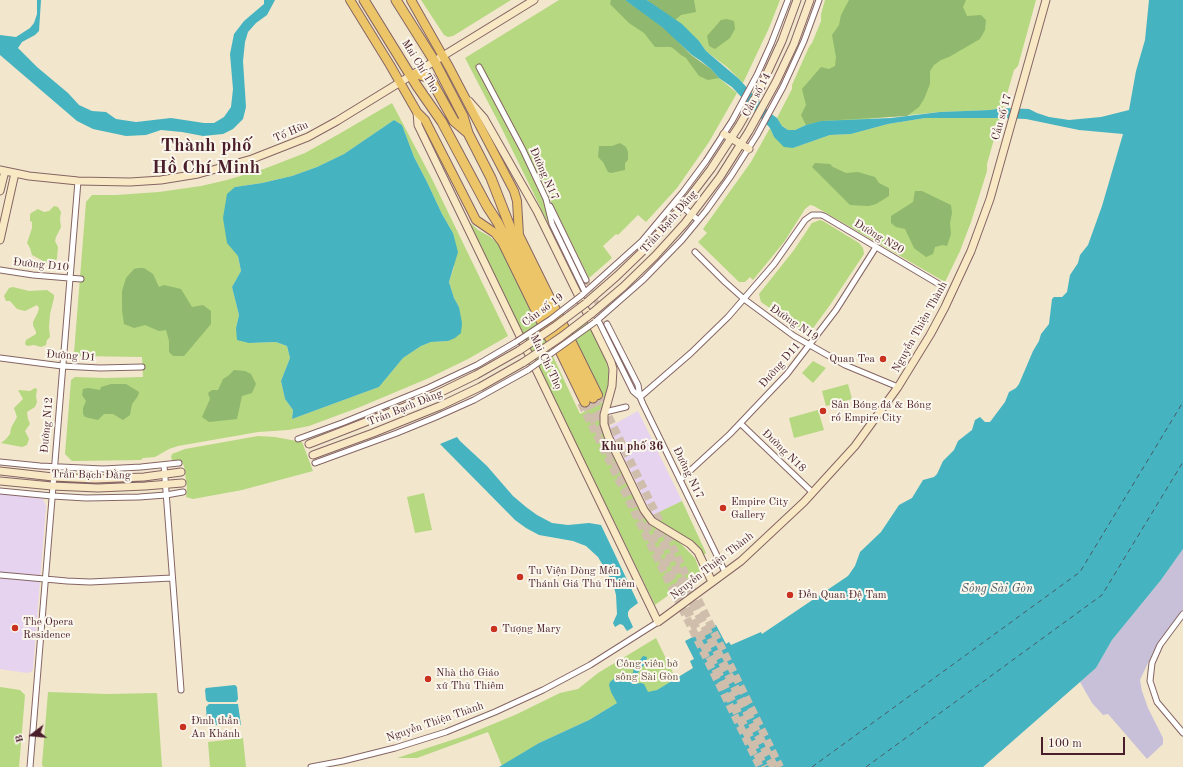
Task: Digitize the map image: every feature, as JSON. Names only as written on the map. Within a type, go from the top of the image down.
[{"type":"highway","name":"Mai Chí Thọ","points":[[364,0],[442,122],[476,187],[498,223],[589,400]]},
{"type":"highway","name":"Mai Chí Thọ","points":[[396,0],[435,62],[463,116],[468,133],[491,178],[514,237],[589,400]]},
{"type":"highway","points":[[412,76],[417,74],[430,78],[454,121],[468,133]]},
{"type":"main road","name":"Mai Chí Thọ","points":[[350,0],[417,112],[425,120],[476,220],[495,233],[502,242],[589,400]]},
{"type":"main road","points":[[411,0],[444,57],[514,191],[517,201],[519,235],[589,400]]},
{"type":"street","name":"Tố Hữu","points":[[2,170],[78,181],[123,182],[161,180],[198,174],[233,165],[276,151],[308,137],[444,57],[534,0]]},
{"type":"street","name":"Cầu số 14","points":[[676,201],[706,161],[732,121],[765,58],[788,0]]},
{"type":"street","points":[[782,16],[791,19],[797,0]]},
{"type":"street","points":[[809,26],[802,23],[810,0]]},
{"type":"street","name":"Cầu số 14","points":[[597,321],[644,279],[698,220],[731,176],[749,149],[791,72],[819,0]]},
{"type":"street","name":"Cầu số 17","points":[[999,166],[1046,0]]},
{"type":"street","name":"Cầu số 14","points":[[739,126],[773,62],[791,19]]},
{"type":"street","name":"Cầu số 14","points":[[750,131],[783,68],[802,23]]},
{"type":"street","name":"Đường N17","points":[[479,67],[523,150],[546,199],[552,224],[583,294]]},
{"type":"street","points":[[466,98],[484,118],[533,205],[611,362],[613,369],[612,386],[605,412],[604,420],[606,430],[644,510],[648,516],[659,525],[690,544],[698,552],[712,582]]},
{"type":"street","name":"Mai Chí Thọ","points":[[417,112],[418,125],[658,622]]},
{"type":"street","name":"Trần Bạch Đằng","points":[[586,303],[637,257],[682,207],[711,169],[739,126]]},
{"type":"street","name":"Trần Bạch Đằng","points":[[312,455],[412,418],[468,393],[516,367],[561,337],[591,314],[650,262],[710,191],[750,131]]},
{"type":"street","points":[[724,134],[749,149]]},
{"type":"street","name":"Nguyễn Thiện Thành","points":[[311,767],[343,762],[446,732],[544,690],[590,665],[658,622],[741,561],[813,493],[855,446],[898,387],[934,328],[965,266],[982,222],[999,166]]},
{"type":"street","points":[[0,190],[2,170]]},
{"type":"street","points":[[0,240],[15,173]]},
{"type":"street","name":"Đường N12","points":[[30,767],[78,181]]},
{"type":"street","points":[[546,199],[586,280]]},
{"type":"street","points":[[676,201],[698,220]]},
{"type":"street","name":"Cầu số 19","points":[[298,438],[337,425],[452,378],[516,342],[551,319],[583,294],[638,244],[676,201]]},
{"type":"street","name":"Đường N20","points":[[744,299],[774,264],[805,220],[812,215],[821,215],[942,286]]},
{"type":"street","name":"Đường D11","points":[[680,480],[741,424],[810,345],[850,290],[876,247]]},
{"type":"street","name":"Đường N19","points":[[695,252],[744,299],[776,324],[845,365],[898,387]]},
{"type":"street","name":"Đường D10","points":[[0,270],[33,275],[80,279]]},
{"type":"street","points":[[640,397],[691,354],[744,299]]},
{"type":"street","name":"Cầu số 19","points":[[520,350],[586,303]]},
{"type":"street","points":[[315,463],[415,426],[474,400],[528,370],[597,321]]},
{"type":"street","name":"Đường N17","points":[[597,321],[633,391],[640,397],[725,572]]},
{"type":"street","points":[[607,324],[638,385],[640,397]]},
{"type":"street","points":[[506,348],[510,356]]},
{"type":"street","name":"Trần Bạch Đằng","points":[[309,444],[407,406],[457,384],[520,350]]},
{"type":"street","name":"Đường D1","points":[[0,358],[62,366],[100,368],[142,367]]},
{"type":"street","points":[[516,367],[519,375]]},
{"type":"street","points":[[404,398],[407,406]]},
{"type":"street","points":[[605,412],[626,407]]},
{"type":"street","points":[[412,418],[415,426]]},
{"type":"street","name":"Đường N18","points":[[741,424],[813,493]]},
{"type":"street","points":[[0,462],[54,467],[115,469],[179,463]]},
{"type":"street","points":[[164,465],[181,690]]},
{"type":"street","name":"Trần Bạch Đằng","points":[[0,471],[53,477],[110,478],[181,472]]},
{"type":"street","name":"Trần Bạch Đằng","points":[[0,481],[52,486],[110,488],[182,483]]},
{"type":"street","points":[[0,491],[52,496],[112,498],[166,495],[183,492]]},
{"type":"street","points":[[0,575],[45,580],[90,582],[172,578]]},
{"type":"street","points":[[1183,614],[1160,645],[1152,663],[1150,681],[1157,702],[1183,733]]},
{"type":"shaded area","points":[[638,411],[682,501],[653,515],[609,427]]},
{"type":"shaded area","points":[[0,493],[43,499],[46,506],[33,669],[31,672],[27,673],[0,669]]},
{"type":"shaded area","points":[[1183,549],[1183,609],[1156,646],[1140,680],[1148,708],[1163,738],[1163,744],[1147,759],[1108,714],[1103,715],[1092,703],[1080,682],[1096,668],[1112,640],[1161,580]]},
{"type":"green space","points":[[421,0],[511,0],[453,36],[448,37],[444,35]]},
{"type":"green space","points":[[559,0],[625,0],[737,93],[709,142],[677,188],[646,222],[638,215],[618,235],[616,234],[603,246],[612,258],[589,278],[481,65],[478,66],[545,200],[549,220],[548,223],[465,58]]},
{"type":"green space","points":[[611,0],[625,0],[650,17],[671,34],[691,55],[711,69],[719,78],[708,80],[699,76],[686,58],[671,47],[655,47],[644,33],[629,23],[610,4]]},
{"type":"green space","points":[[647,0],[780,0],[769,28],[743,83],[727,67],[706,51],[699,41]]},
{"type":"green space","points":[[647,0],[694,0],[696,12],[681,15],[675,20]]},
{"type":"green space","points":[[825,0],[1036,0],[1018,66],[1014,70],[1003,108],[940,112],[806,125],[795,130],[788,130],[782,126],[777,118],[792,89],[792,85],[821,21],[821,14]]},
{"type":"green space","points":[[849,0],[966,0],[963,7],[967,16],[981,15],[986,20],[985,30],[980,39],[934,65],[930,71],[930,84],[924,99],[919,107],[907,116],[821,121],[806,125],[801,115],[806,105],[802,89],[821,67],[829,69],[835,66],[836,57],[832,35],[839,25],[841,15]]},
{"type":"green space","points":[[727,19],[734,21],[735,29],[730,38],[715,49],[709,46],[707,36],[721,20]]},
{"type":"green space","points":[[392,103],[432,179],[508,336],[468,359],[429,378],[360,407],[309,426],[288,430],[258,432],[178,446],[155,457],[143,458],[141,460],[72,461],[65,454],[71,380],[75,377],[143,377],[142,357],[77,356],[74,353],[86,202],[92,195],[159,192],[201,186],[227,180],[264,169],[305,153]],"holes":[[[394,120],[402,125],[414,157],[453,233],[454,267],[449,282],[454,298],[459,307],[448,341],[431,342],[421,346],[403,358],[379,387],[292,419],[293,410],[285,399],[281,381],[290,358],[287,346],[276,342],[249,343],[236,328],[239,315],[232,287],[241,271],[238,256],[235,187],[292,176],[317,167],[344,154]]]},
{"type":"green space","points":[[925,118],[1000,118],[987,164],[987,171],[971,222],[960,251],[945,282],[810,205],[805,209],[784,242],[753,280],[750,277],[745,282],[739,282],[698,242],[707,233],[703,229],[751,162],[770,128],[774,137],[793,148],[830,135],[851,134],[888,124]]},
{"type":"green space","points":[[620,143],[626,147],[628,152],[628,160],[625,163],[625,170],[611,173],[608,172],[603,162],[598,157],[599,146],[612,146]]},
{"type":"green space","points":[[815,163],[830,164],[846,173],[858,172],[875,177],[879,183],[889,188],[889,196],[876,204],[869,206],[850,205],[812,167]]},
{"type":"green space","points":[[915,191],[922,191],[951,205],[951,234],[947,246],[943,245],[935,247],[933,254],[926,257],[914,248],[905,229],[896,227],[891,223],[891,216],[913,202]]},
{"type":"green space","points":[[54,206],[58,207],[61,212],[61,227],[55,241],[58,247],[57,259],[51,264],[32,255],[27,243],[32,228],[32,222],[30,221],[31,213],[38,209],[44,212],[49,211]]},
{"type":"green space","points":[[467,220],[502,247],[580,414],[603,402],[568,330],[586,321],[605,357],[611,379],[600,420],[601,425],[650,523],[678,541],[695,558],[700,572],[655,605]]},
{"type":"green space","points":[[820,220],[859,243],[863,248],[864,254],[830,305],[811,331],[807,333],[761,302],[759,294],[794,250],[812,223]]},
{"type":"green space","points":[[144,268],[153,274],[159,287],[164,285],[181,289],[192,307],[203,305],[211,311],[211,324],[184,356],[173,356],[169,352],[169,341],[166,330],[159,331],[145,325],[134,328],[124,324],[122,291],[126,278],[134,269]]},
{"type":"green space","points":[[13,287],[29,291],[47,290],[54,295],[50,314],[50,337],[47,340],[46,345],[41,347],[34,345],[27,346],[25,344],[26,340],[36,334],[33,322],[39,308],[37,305],[25,311],[17,309],[10,301],[6,301],[4,296],[9,288]]},
{"type":"green space","points":[[813,361],[826,368],[813,383],[802,373]]},
{"type":"green space","points":[[234,370],[245,371],[251,374],[256,384],[252,393],[242,396],[237,419],[209,422],[202,417],[210,399],[208,393],[212,390],[218,390],[223,379]]},
{"type":"green space","points":[[111,384],[126,384],[139,392],[132,404],[130,415],[123,420],[113,414],[104,414],[98,420],[85,417],[83,414],[83,408],[86,401],[82,395],[83,389],[88,388],[100,390],[101,387]]},
{"type":"green space","points":[[848,384],[852,399],[826,406],[822,391]]},
{"type":"green space","points":[[35,388],[37,389],[37,402],[35,407],[27,412],[30,424],[25,431],[29,439],[27,445],[22,447],[1,443],[10,434],[11,428],[17,417],[14,408],[23,399],[18,390],[30,391]]},
{"type":"green space","points":[[818,410],[824,430],[794,438],[789,418]]},
{"type":"green space","points":[[258,436],[275,437],[302,442],[313,471],[242,490],[193,499],[186,497],[187,488],[184,466],[181,460],[172,460],[172,454],[185,449]]},
{"type":"green space","points":[[424,493],[432,530],[415,533],[407,497]]},
{"type":"green space","points":[[682,501],[706,553],[703,556],[694,542],[662,525],[653,515]]},
{"type":"green space","name":"Công viên bờ sông Sài Gòn","points":[[656,638],[676,679],[657,690],[617,703],[589,720],[539,743],[502,766],[488,732],[417,758],[397,758],[464,736],[515,715],[560,693],[578,689],[598,673]]},
{"type":"green space","points":[[0,687],[20,690],[25,695],[19,767],[0,767]]},
{"type":"green space","points":[[48,692],[108,694],[157,693],[162,767],[43,767]]},
{"type":"green space","points":[[243,738],[246,767],[210,767],[208,742]]},
{"type":"water","points":[[37,0],[41,0],[39,31],[22,42],[18,48],[37,67],[68,93],[79,105],[92,111],[106,112],[116,119],[136,122],[171,118],[214,123],[224,117],[231,107],[233,89],[230,54],[234,34],[244,21],[264,4],[264,0],[275,0],[267,15],[256,23],[248,32],[245,42],[243,61],[246,107],[243,119],[233,129],[223,134],[203,136],[161,130],[146,135],[126,136],[93,129],[77,121],[0,55],[0,35],[16,37],[30,28],[34,23],[37,14]]},
{"type":"water","name":"Sông Sài Gòn","points":[[625,0],[647,0],[682,24],[699,41],[706,51],[739,79],[770,113],[777,118],[782,126],[788,130],[795,130],[821,121],[891,118],[940,112],[1003,108],[1029,109],[1049,117],[1069,120],[1101,117],[1129,110],[1136,71],[1145,40],[1149,0],[1183,0],[1183,549],[1161,580],[1112,640],[1096,668],[983,767],[499,767],[539,743],[589,720],[617,703],[611,692],[609,685],[610,682],[615,678],[632,676],[634,668],[643,656],[647,657],[646,663],[639,671],[632,684],[644,684],[648,692],[657,690],[693,668],[690,661],[694,659],[685,641],[716,625],[726,644],[729,642],[731,645],[761,632],[762,634],[848,576],[855,566],[860,552],[881,532],[899,505],[912,498],[923,480],[934,477],[937,474],[943,461],[954,450],[958,441],[972,430],[975,420],[980,417],[985,422],[990,422],[1005,402],[1009,392],[1016,388],[1019,384],[1041,334],[1049,324],[1052,299],[1054,297],[1062,297],[1067,292],[1070,275],[1078,263],[1080,255],[1088,245],[1102,206],[1123,134],[1079,130],[1026,119],[925,118],[888,124],[851,134],[830,135],[793,148],[784,147],[774,137],[770,128],[732,87],[692,55],[662,27]]},
{"type":"water","points":[[394,120],[402,125],[414,157],[453,233],[458,252],[449,282],[454,298],[459,307],[462,323],[461,333],[448,341],[431,342],[421,346],[403,358],[379,387],[292,419],[293,410],[285,399],[281,381],[290,358],[287,346],[276,342],[249,343],[237,340],[236,328],[239,315],[232,287],[241,271],[238,256],[227,243],[223,218],[227,194],[235,187],[292,176],[317,167],[344,154]]},
{"type":"water","points":[[457,437],[487,466],[513,496],[537,515],[552,523],[568,525],[589,523],[601,525],[638,603],[628,612],[628,616],[633,627],[632,628],[627,631],[623,625],[620,624],[615,627],[613,623],[617,614],[616,595],[613,583],[598,557],[586,546],[573,541],[539,535],[515,520],[440,444]]},
{"type":"water","points":[[235,685],[237,687],[238,699],[236,702],[208,702],[206,700],[206,688]]},
{"type":"water","points":[[209,704],[238,704],[241,725],[209,725],[207,723],[206,707]]},
{"type":"ferry route","points":[[812,767],[1080,572],[1183,402]]},
{"type":"ferry route","points":[[866,767],[1102,595],[1183,462]]},
{"type":"tunnel","points":[[586,280],[607,324]]},
{"type":"tunnel","points":[[598,395],[780,767]]},
{"type":"tunnel","points":[[593,398],[606,425]]},
{"type":"tunnel","points":[[585,402],[764,767]]},
{"type":"tunnel","points":[[581,403],[760,767]]},
{"type":"tunnel","points":[[651,517],[774,767]]},
{"type":"place","name":"Quan Tea","points":[[883,359]]},
{"type":"place","name":"Sân Bóng đá & Bóng rổ Empire City","points":[[823,411]]},
{"type":"place","name":"Empire City Gallery","points":[[723,508]]},
{"type":"place","name":"Tu Viện Dòng Mến Thánh Giá Thủ Thiêm","points":[[520,577]]},
{"type":"place","name":"Đền Quan Đệ Tam","points":[[790,595]]},
{"type":"place","name":"The Opera Residence","points":[[15,628]]},
{"type":"place","name":"Tượng Mary","points":[[494,629]]},
{"type":"place","name":"Nhà thờ Giáo xứ Thủ Thiêm","points":[[428,679]]},
{"type":"place","name":"Đình thần An Khánh","points":[[183,727]]},
{"type":"district","name":"Thành phố Hồ Chí Minh","points":[[206,157]]},
{"type":"district","name":"Khu phố 36","points":[[632,447]]}]
